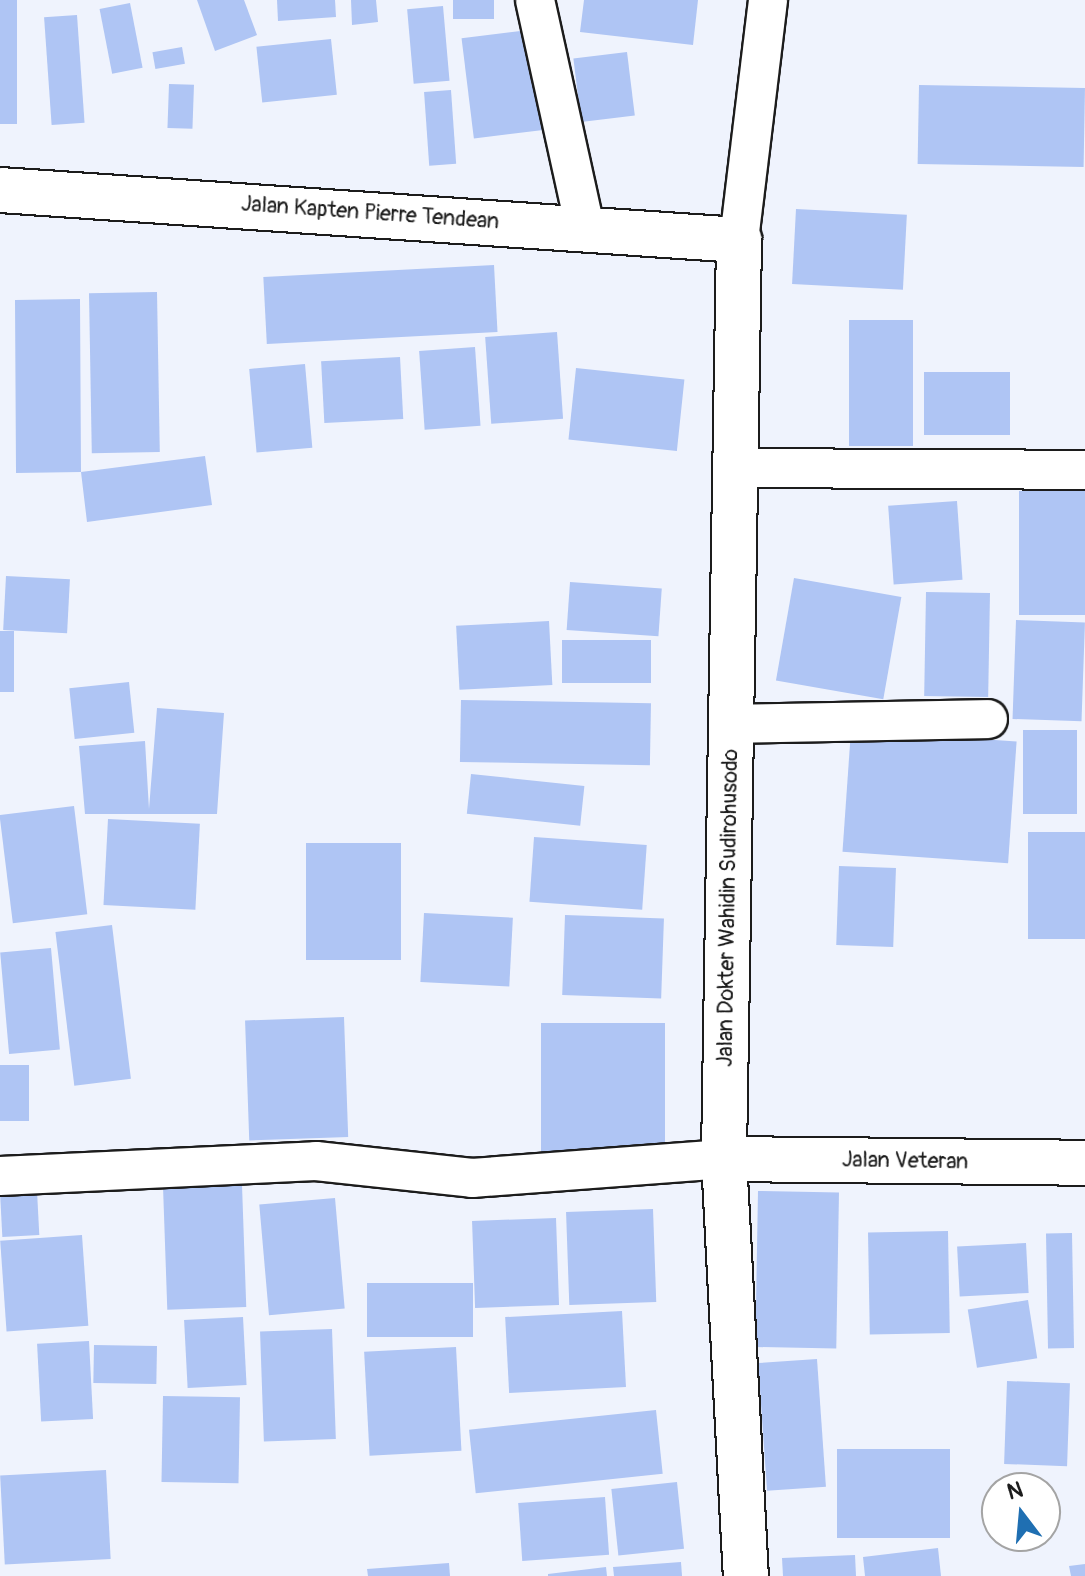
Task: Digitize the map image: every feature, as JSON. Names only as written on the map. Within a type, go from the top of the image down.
[{"type":"main road","name":"Jalan Kapten Pierre Tendean","points":[[0,190],[739,240]]},
{"type":"main road","name":"Jalan Dokter Wahidin Sudirohusodo","points":[[739,240],[724,1159],[746,1576]]},
{"type":"main road","name":"Jalan Veteran","points":[[724,1159],[1085,1163]]},
{"type":"street","points":[[535,0],[585,228]]},
{"type":"street","points":[[739,240],[768,0]]},
{"type":"street","points":[[736,468],[1085,470]]},
{"type":"street","points":[[732,724],[988,719]]},
{"type":"street","points":[[0,1176],[316,1161],[472,1178],[724,1159]]},
{"type":"building","points":[[0,0],[17,0],[17,124],[0,124]]},
{"type":"building","points":[[197,0],[244,0],[257,35],[215,51]]},
{"type":"building","points":[[277,0],[335,0],[336,17],[278,21]]},
{"type":"building","points":[[351,0],[376,0],[378,22],[352,25]]},
{"type":"building","points":[[453,0],[494,0],[494,19],[453,19]]},
{"type":"building","points":[[584,0],[698,0],[693,45],[580,32]]},
{"type":"building","points":[[130,3],[143,68],[112,74],[100,9]]},
{"type":"building","points":[[443,6],[450,81],[414,84],[407,9]]},
{"type":"building","points":[[77,15],[85,123],[52,125],[44,17]]},
{"type":"building","points":[[537,29],[549,129],[474,139],[462,38]]},
{"type":"building","points":[[331,39],[337,95],[262,103],[256,47]]},
{"type":"building","points":[[182,47],[185,64],[155,69],[152,52]]},
{"type":"building","points":[[627,52],[635,116],[581,122],[573,59]]},
{"type":"building","points":[[169,84],[194,85],[192,129],[167,128]]},
{"type":"building","points":[[919,85],[1085,88],[1084,167],[918,164]]},
{"type":"building","points":[[451,90],[456,164],[429,166],[424,92]]},
{"type":"building","points":[[796,209],[907,215],[903,290],[792,284]]},
{"type":"building","points":[[494,265],[498,332],[267,344],[263,277]]},
{"type":"building","points":[[157,292],[160,452],[92,453],[89,293]]},
{"type":"building","points":[[80,299],[81,472],[16,473],[15,300]]},
{"type":"building","points":[[849,320],[913,320],[913,446],[849,446]]},
{"type":"building","points":[[557,332],[563,419],[491,424],[485,337]]},
{"type":"building","points":[[475,347],[481,426],[425,430],[419,351]]},
{"type":"building","points":[[400,357],[403,419],[324,423],[321,361]]},
{"type":"building","points":[[305,364],[312,448],[257,453],[249,369]]},
{"type":"building","points":[[576,368],[684,379],[677,451],[568,440]]},
{"type":"building","points":[[924,372],[1010,372],[1010,435],[924,435]]},
{"type":"building","points":[[205,456],[212,505],[87,522],[81,472]]},
{"type":"building","points":[[1019,491],[1085,491],[1085,615],[1019,615]]},
{"type":"building","points":[[957,501],[963,580],[894,585],[888,506]]},
{"type":"building","points":[[6,576],[70,579],[67,633],[3,630]]},
{"type":"building","points":[[794,578],[901,597],[883,699],[776,680]]},
{"type":"building","points":[[570,582],[662,588],[658,636],[567,630]]},
{"type":"building","points":[[926,592],[990,593],[988,697],[924,696]]},
{"type":"building","points":[[1016,620],[1085,622],[1082,721],[1013,719]]},
{"type":"building","points":[[549,621],[552,685],[459,690],[456,626]]},
{"type":"building","points":[[0,631],[14,631],[14,692],[0,692]]},
{"type":"building","points":[[562,640],[651,640],[651,683],[562,683]]},
{"type":"building","points":[[129,682],[134,733],[75,739],[69,688]]},
{"type":"building","points":[[461,700],[651,703],[650,765],[460,762]]},
{"type":"building","points":[[157,708],[224,713],[217,814],[85,814],[79,746],[145,741],[149,809]]},
{"type":"building","points":[[851,730],[1017,742],[1008,863],[842,852]]},
{"type":"building","points":[[1023,730],[1077,730],[1077,814],[1023,814]]},
{"type":"building","points":[[471,774],[584,786],[580,826],[467,814]]},
{"type":"building","points":[[74,806],[87,914],[13,923],[0,815]]},
{"type":"building","points":[[108,819],[200,824],[195,910],[103,905]]},
{"type":"building","points":[[1028,832],[1085,832],[1085,939],[1028,939]]},
{"type":"building","points":[[534,837],[647,845],[642,910],[529,902]]},
{"type":"building","points":[[306,843],[401,843],[401,960],[306,960]]},
{"type":"building","points":[[839,866],[896,868],[893,947],[836,945]]},
{"type":"building","points":[[424,913],[513,918],[509,987],[420,982]]},
{"type":"building","points":[[565,915],[664,918],[661,998],[562,995]]},
{"type":"building","points":[[112,925],[131,1079],[74,1086],[55,932]]},
{"type":"building","points":[[51,948],[60,1050],[9,1054],[0,952]]},
{"type":"building","points":[[344,1017],[348,1137],[249,1140],[245,1020]]},
{"type":"building","points":[[541,1023],[665,1023],[665,1152],[541,1152]]},
{"type":"building","points":[[0,1065],[29,1065],[29,1121],[0,1121]]},
{"type":"building","points":[[242,1185],[246,1307],[167,1310],[163,1188]]},
{"type":"building","points":[[37,1191],[39,1235],[2,1237],[0,1193]]},
{"type":"building","points":[[758,1191],[839,1192],[836,1348],[755,1347]]},
{"type":"building","points":[[335,1198],[345,1309],[269,1315],[259,1205]]},
{"type":"building","points":[[653,1209],[656,1302],[569,1305],[566,1212]]},
{"type":"building","points":[[556,1218],[559,1305],[475,1308],[472,1221]]},
{"type":"building","points":[[948,1231],[950,1333],[870,1334],[868,1232]]},
{"type":"building","points":[[1046,1233],[1072,1233],[1074,1348],[1048,1348]]},
{"type":"building","points":[[82,1235],[88,1326],[7,1331],[0,1241]]},
{"type":"building","points":[[1026,1243],[1029,1293],[960,1297],[957,1247]]},
{"type":"building","points":[[367,1283],[473,1283],[473,1337],[367,1337]]},
{"type":"building","points":[[1028,1300],[1037,1358],[977,1368],[968,1310]]},
{"type":"building","points":[[622,1311],[626,1387],[509,1393],[505,1317]]},
{"type":"building","points":[[243,1317],[247,1385],[188,1388],[184,1320]]},
{"type":"building","points":[[332,1329],[336,1439],[264,1441],[260,1332]]},
{"type":"building","points":[[89,1341],[93,1419],[41,1422],[37,1344]]},
{"type":"building","points":[[94,1345],[157,1346],[156,1384],[93,1383]]},
{"type":"building","points":[[456,1347],[461,1451],[370,1456],[364,1352]]},
{"type":"building","points":[[817,1359],[826,1487],[767,1491],[758,1363]]},
{"type":"building","points":[[1007,1381],[1070,1383],[1067,1466],[1004,1464]]},
{"type":"building","points":[[163,1396],[240,1397],[238,1483],[161,1482]]},
{"type":"building","points":[[656,1410],[663,1474],[476,1493],[469,1430]]},
{"type":"building","points":[[837,1449],[950,1449],[950,1538],[837,1538]]},
{"type":"building","points":[[106,1470],[111,1559],[5,1564],[0,1476]]},
{"type":"building","points":[[677,1482],[684,1549],[618,1556],[611,1489]]},
{"type":"building","points":[[605,1497],[609,1555],[522,1561],[518,1503]]},
{"type":"building","points":[[938,1548],[941,1576],[865,1576],[863,1557]]},
{"type":"building","points":[[855,1555],[856,1576],[783,1576],[782,1558]]},
{"type":"building","points":[[681,1562],[682,1576],[614,1576],[613,1567]]},
{"type":"building","points":[[449,1563],[450,1576],[368,1576],[367,1569]]},
{"type":"building","points":[[1085,1564],[1085,1576],[1071,1576],[1069,1566]]},
{"type":"building","points":[[606,1567],[607,1576],[548,1576],[548,1574]]}]
